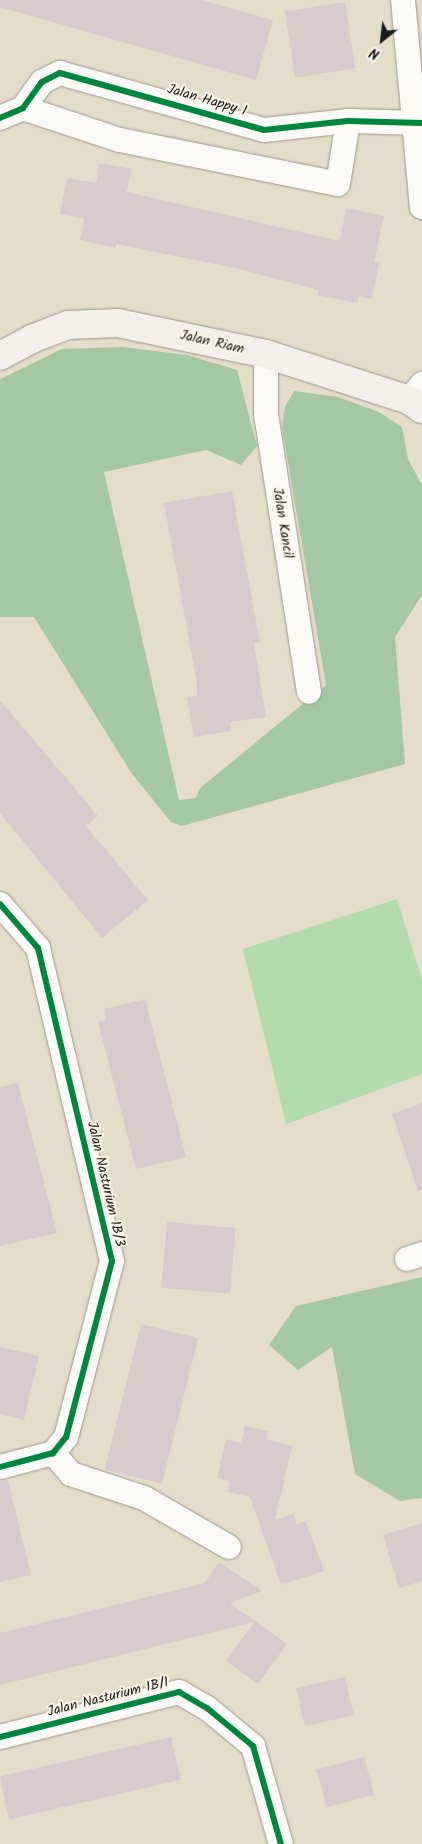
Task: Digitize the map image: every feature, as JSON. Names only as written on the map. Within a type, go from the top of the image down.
[{"type":"main road","name":"Jalan Riam","points":[[0,356],[34,338],[68,325],[118,323],[266,354],[418,398]]},
{"type":"street","points":[[403,0],[419,122],[422,207]]},
{"type":"street","name":"Jalan Happy 1","points":[[11,113],[42,82],[60,73],[88,78],[264,130],[348,120],[419,122]]},
{"type":"street","name":"Jalan Happy 1","points":[[11,113],[120,140],[338,184],[348,120]]},
{"type":"street","name":"Jalan Kancil","points":[[266,354],[266,414],[309,692]]},
{"type":"street","name":"Jalan Nasturium 1B/3","points":[[0,904],[38,948],[112,1261],[66,1437],[53,1453]]},
{"type":"street","points":[[0,1467],[53,1453],[71,1474],[144,1498],[229,1547]]},
{"type":"street","name":"Jalan Nasturium 1B/1","points":[[0,1737],[179,1692],[207,1708],[253,1746],[281,1844]]},
{"type":"green space","points":[[123,347],[187,355],[237,370],[257,446],[241,465],[206,450],[104,472],[179,800],[196,798],[200,788],[326,685],[282,427],[285,407],[294,391],[338,397],[379,412],[402,427],[408,459],[422,485],[422,595],[395,637],[405,764],[182,826],[171,822],[132,774],[34,617],[0,617],[0,379],[62,349]]},
{"type":"green space","points":[[397,899],[422,979],[422,1074],[286,1124],[243,949]]},
{"type":"green space","points":[[422,1277],[422,1498],[400,1501],[355,1474],[332,1347],[298,1370],[269,1345],[296,1306]]},
{"type":"building","points":[[0,0],[202,0],[273,20],[256,80],[0,7]]},
{"type":"building","points":[[345,2],[355,68],[295,78],[285,12]]},
{"type":"building","points":[[99,163],[131,169],[127,192],[340,241],[346,208],[384,216],[374,262],[379,263],[372,299],[359,296],[357,303],[318,295],[319,290],[235,268],[116,244],[116,248],[80,240],[84,219],[60,214],[67,178],[96,183]]},
{"type":"building","points":[[232,491],[260,642],[254,643],[266,717],[230,722],[231,731],[194,737],[187,697],[197,696],[197,684],[164,503]]},
{"type":"building","points":[[0,700],[98,816],[86,826],[148,900],[102,938],[0,813]]},
{"type":"building","points":[[145,999],[186,1157],[136,1169],[98,1022],[106,1020],[104,1009]]},
{"type":"building","points":[[18,1083],[57,1233],[0,1246],[0,1087]]},
{"type":"building","points":[[422,1103],[422,1190],[418,1191],[392,1114]]},
{"type":"building","points":[[167,1222],[236,1228],[230,1294],[161,1288]]},
{"type":"building","points":[[141,1324],[198,1338],[162,1484],[105,1470]]},
{"type":"building","points":[[0,1347],[39,1356],[24,1420],[0,1414]]},
{"type":"building","points":[[245,1426],[268,1431],[266,1439],[292,1446],[275,1520],[293,1514],[297,1524],[306,1521],[324,1571],[281,1585],[250,1497],[228,1492],[230,1481],[217,1478],[226,1439],[241,1443]]},
{"type":"building","points":[[8,1480],[31,1575],[0,1582],[0,1481]]},
{"type":"building","points":[[422,1523],[422,1581],[399,1588],[383,1535]]},
{"type":"building","points":[[219,1562],[262,1591],[230,1603],[287,1644],[258,1684],[226,1661],[254,1622],[0,1685],[0,1633],[205,1583]]},
{"type":"building","points":[[345,1677],[354,1715],[305,1726],[296,1688]]},
{"type":"building","points":[[171,1737],[181,1780],[9,1819],[0,1776]]},
{"type":"building","points":[[364,1757],[374,1795],[327,1807],[317,1770]]},
{"type":"cycle path","points":[[0,118],[23,108],[42,82],[60,73],[264,130],[348,121],[422,123]]},
{"type":"cycle path","points":[[0,904],[38,948],[112,1261],[66,1437],[53,1453],[0,1467]]},
{"type":"cycle path","points":[[0,1737],[179,1692],[207,1708],[253,1746],[281,1844]]}]
